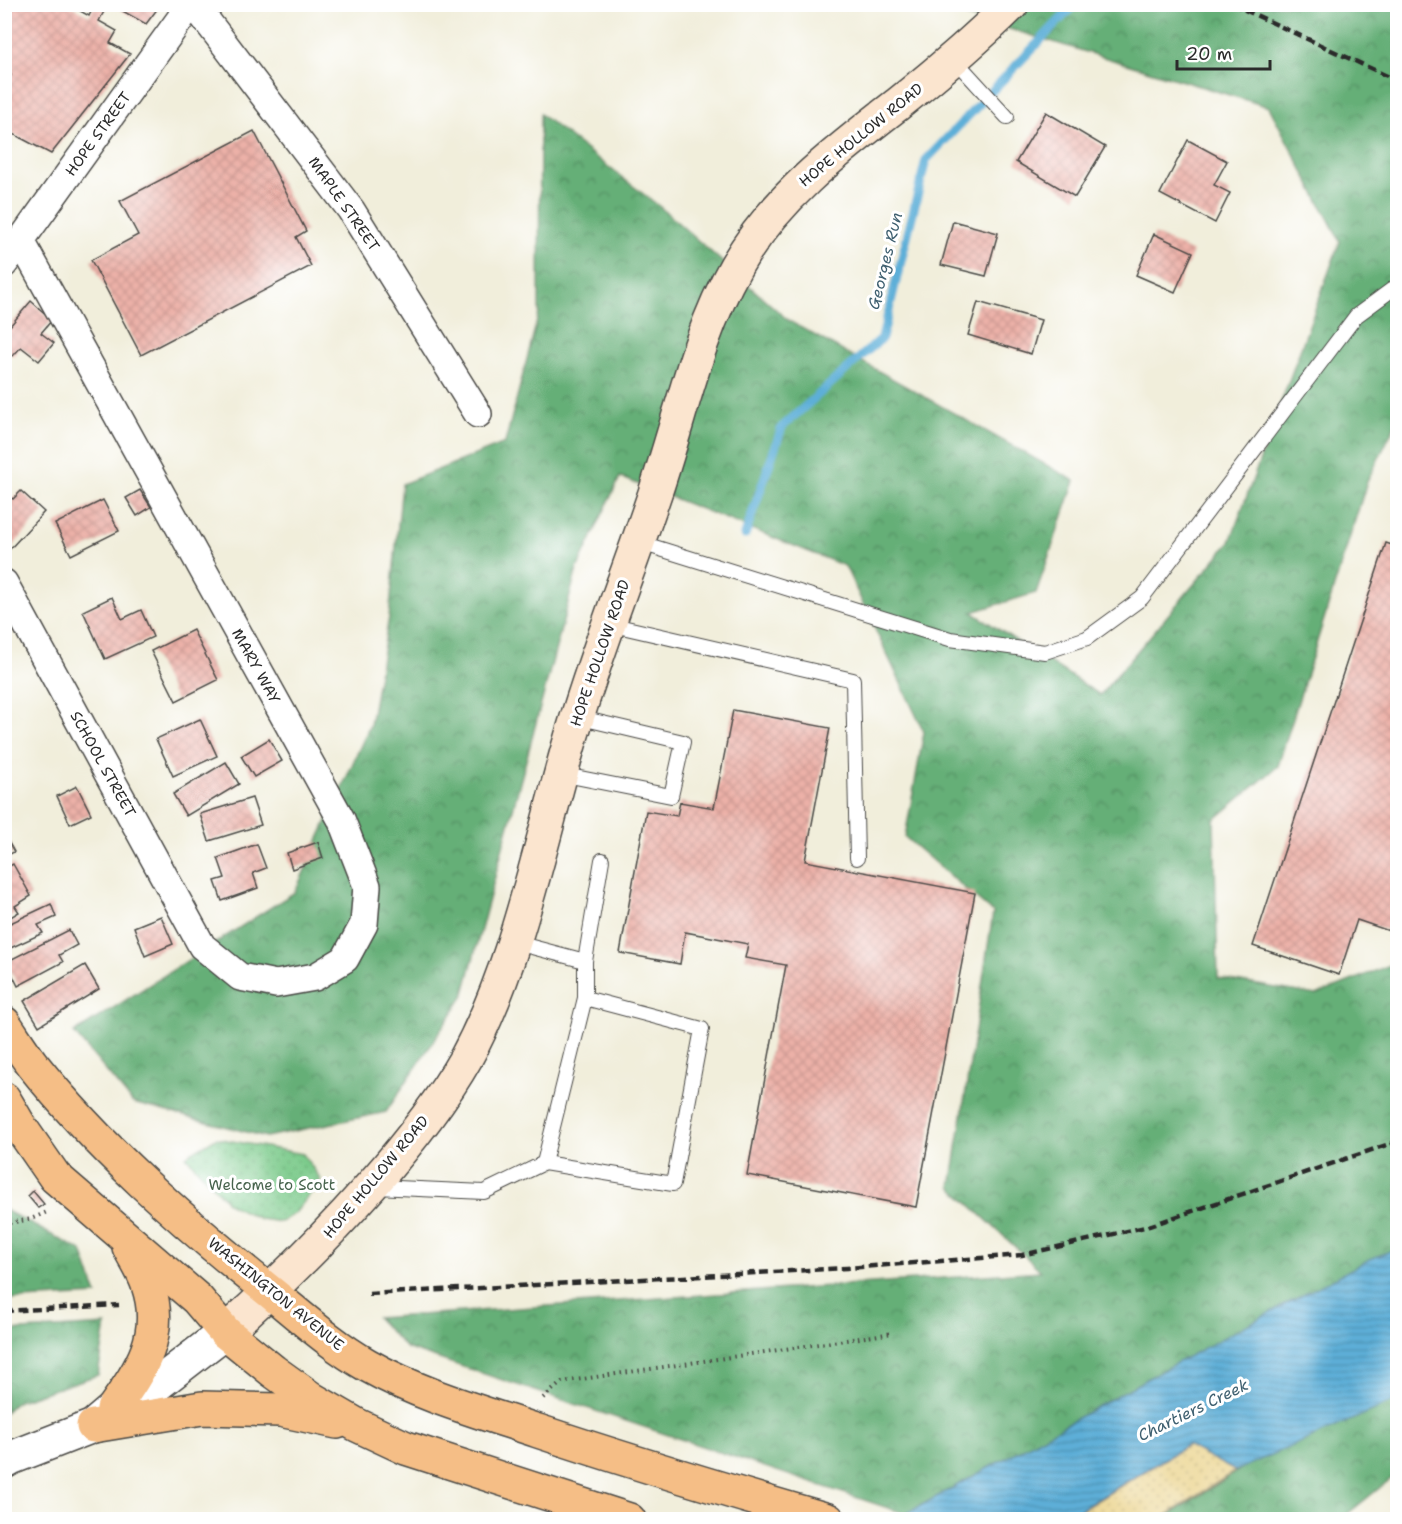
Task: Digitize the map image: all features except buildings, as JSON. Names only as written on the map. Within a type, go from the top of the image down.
[{"type":"main road","name":"HOPE HOLLOW ROAD","points":[[225,1332],[301,1262],[402,1151],[438,1103],[465,1059],[484,1020],[513,942],[577,717],[638,542],[706,333],[736,266],[772,215],[804,181],[982,34],[1012,4]]},
{"type":"main road","name":"WASHINGTON AVENUE","points":[[4,1023],[30,1062],[81,1121],[163,1199],[270,1292],[339,1347],[368,1366],[473,1410],[669,1474],[828,1520]]},
{"type":"main road","points":[[4,1099],[55,1177],[197,1299],[225,1332],[312,1399],[357,1425],[406,1448],[628,1519]]},
{"type":"main road","points":[[103,1417],[136,1376],[155,1322],[154,1307],[147,1282],[123,1234]]},
{"type":"main road","points":[[103,1417],[221,1408],[280,1410],[357,1425]]},
{"type":"street","name":"HOPE STREET","points":[[4,264],[193,4]]},
{"type":"street","name":"MAPLE STREET","points":[[193,4],[351,210],[478,414]]},
{"type":"street","name":"MARY WAY","points":[[21,241],[341,819],[367,886],[364,924],[345,959],[315,977],[276,984],[240,977],[202,946]]},
{"type":"street","name":"SCHOOL STREET","points":[[4,583],[202,946]]},
{"type":"street","points":[[4,1462],[103,1417],[150,1390],[225,1332]]},
{"type":"lane","points":[[953,58],[1007,117]]},
{"type":"lane","points":[[638,542],[950,639],[1045,652],[1087,638],[1142,598],[1356,316],[1398,285]]},
{"type":"lane","points":[[609,624],[853,680],[856,858]]},
{"type":"lane","points":[[560,774],[671,796],[683,742],[577,717]]},
{"type":"lane","points":[[544,1163],[585,998],[585,961],[602,860]]},
{"type":"lane","points":[[513,942],[585,961]]},
{"type":"lane","points":[[371,1187],[484,1192],[544,1163],[672,1184],[702,1029],[585,998]]},
{"type":"path","points":[[4,1224],[31,1219]]},
{"type":"path","points":[[540,1400],[562,1382],[893,1333]]},
{"type":"green space","points":[[930,5],[1397,5],[1397,421],[1367,482],[1278,766],[1214,820],[1218,978],[1316,995],[1397,962],[1397,1248],[1154,1375],[906,1514],[406,1348],[377,1318],[1041,1271],[951,1187],[993,913],[905,837],[924,732],[845,566],[620,477],[577,569],[463,997],[386,1112],[266,1137],[133,1103],[74,1033],[295,892],[370,725],[389,617],[402,484],[505,443],[539,313],[540,114],[659,206],[789,321],[1075,481],[1036,593],[972,612],[1100,695],[1230,542],[1340,241],[1269,107]]},
{"type":"green space","name":"Welcome to Scott","points":[[216,1138],[303,1154],[321,1180],[296,1212],[281,1222],[260,1219],[229,1204],[186,1156]]},
{"type":"green space","points":[[5,1210],[82,1251],[97,1295],[5,1300]]},
{"type":"green space","points":[[106,1325],[98,1375],[16,1402],[5,1412],[5,1331]]},
{"type":"green space","points":[[1397,1369],[1397,1474],[1341,1519],[1161,1520]]},
{"type":"sand","points":[[1188,1445],[1235,1471],[1161,1519],[1065,1520]]},
{"type":"water","name":"Chartiers Creek","points":[[1397,1248],[1397,1400],[1235,1471],[1187,1445],[1065,1519],[897,1519],[1154,1375],[1368,1260]]},
{"type":"waterway","name":"Georges Run","points":[[745,535],[782,427],[882,338],[926,160],[1075,4]]},
{"type":"railway","points":[[1232,4],[1398,81]]},
{"type":"railway","points":[[369,1294],[847,1268],[1022,1255],[1149,1226],[1398,1141]]},
{"type":"railway","points":[[4,1311],[119,1305]]}]
